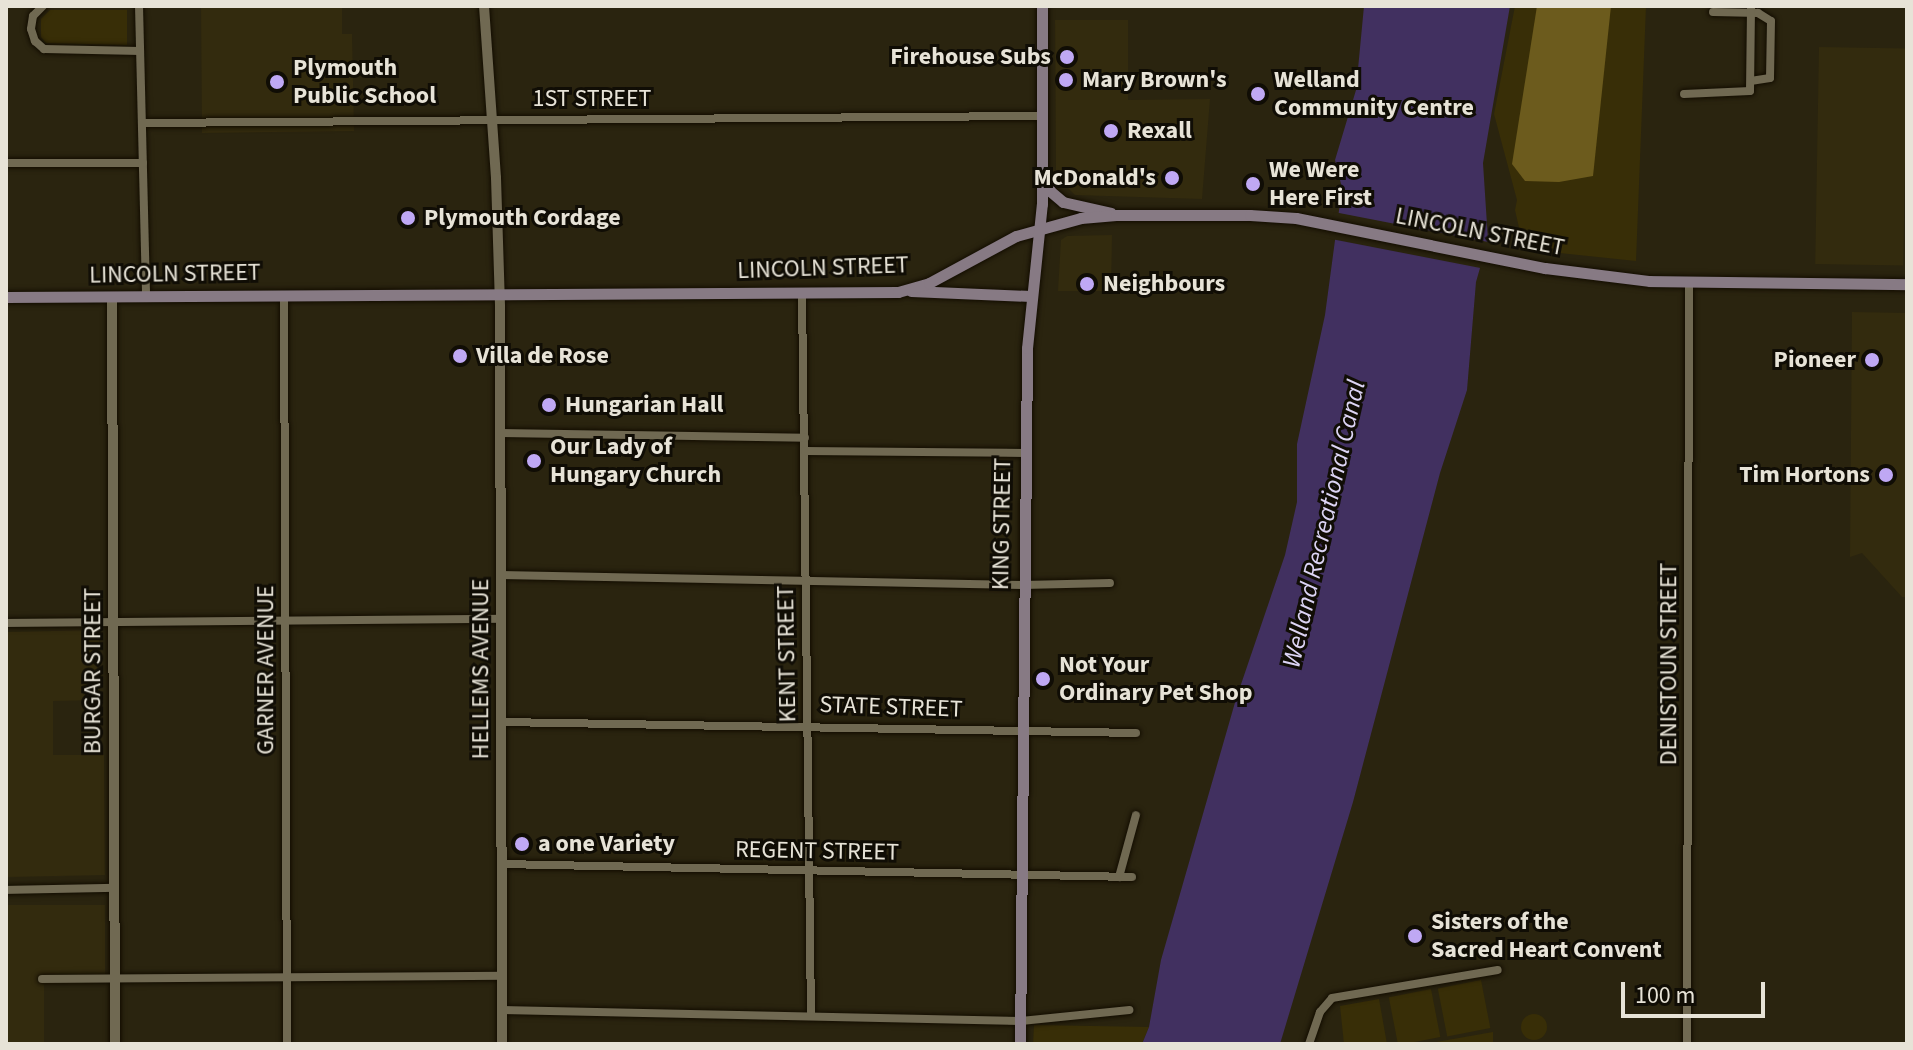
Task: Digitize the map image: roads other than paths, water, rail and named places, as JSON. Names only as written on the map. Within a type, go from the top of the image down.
[{"type":"main road","name":"KING STREET","points":[[1020,1044],[1025,453],[1031,296],[1042,171],[1042,6]]},
{"type":"main road","points":[[1042,171],[1050,191],[1063,202],[1116,215]]},
{"type":"main road","name":"LINCOLN STREET","points":[[6,297],[910,291],[1016,236],[1081,218],[1116,215],[1250,215],[1322,223],[1590,275],[1689,283],[1907,284]]},
{"type":"main road","points":[[910,291],[932,295],[1031,296]]},
{"type":"street","points":[[43,6],[34,14],[31,29],[36,43],[44,49],[140,51]]},
{"type":"street","points":[[139,6],[146,296]]},
{"type":"street","name":"HELLEMS AVENUE","points":[[484,6],[500,294],[502,1044]]},
{"type":"street","points":[[1713,12],[1751,9],[1768,17],[1772,28],[1770,78],[1752,81]]},
{"type":"street","points":[[1684,94],[1746,93],[1751,89],[1751,9]]},
{"type":"street","name":"1ST STREET","points":[[142,123],[1042,116]]},
{"type":"street","points":[[6,163],[143,163]]},
{"type":"street","name":"DENISTOUN STREET","points":[[1687,1044],[1689,283]]},
{"type":"street","name":"KENT STREET","points":[[802,292],[811,1015]]},
{"type":"street","name":"GARNER AVENUE","points":[[284,295],[287,1044]]},
{"type":"street","name":"BURGAR STREET","points":[[112,297],[115,1044]]},
{"type":"street","points":[[501,433],[805,438]]},
{"type":"street","points":[[805,451],[1025,453]]},
{"type":"street","points":[[501,575],[1023,585],[1110,583]]},
{"type":"street","points":[[6,623],[501,619]]},
{"type":"street","name":"STATE STREET","points":[[501,722],[1136,733]]},
{"type":"street","points":[[1119,877],[1136,815]]},
{"type":"street","name":"REGENT STREET","points":[[501,864],[1132,877]]},
{"type":"street","points":[[6,890],[113,888]]},
{"type":"street","points":[[1309,1044],[1320,1012],[1332,998],[1498,970]]},
{"type":"street","points":[[42,979],[502,976]]},
{"type":"street","points":[[502,1010],[1021,1021],[1129,1010]]},
{"type":"water","name":"Welland Recreational Canal","points":[[1364,6],[1510,6],[1483,163],[1488,240],[1476,282],[1467,390],[1440,473],[1353,802],[1280,1044],[1142,1044],[1149,1027],[1161,960],[1236,699],[1285,555],[1297,502],[1297,444],[1325,315],[1342,188],[1335,160],[1356,90]]},
{"type":"place","name":"Firehouse Subs","points":[[1067,57]]},
{"type":"place","name":"Mary Brown's","points":[[1066,80]]},
{"type":"place","name":"Plymouth Public School","points":[[277,82]]},
{"type":"place","name":"Welland Community Centre","points":[[1258,94]]},
{"type":"place","name":"Rexall","points":[[1111,131]]},
{"type":"place","name":"McDonald's","points":[[1172,178]]},
{"type":"place","name":"We Were Here First","points":[[1253,184]]},
{"type":"place","name":"Plymouth Cordage","points":[[408,218]]},
{"type":"place","name":"Neighbours","points":[[1087,284]]},
{"type":"place","name":"Villa de Rose","points":[[460,356]]},
{"type":"place","name":"Pioneer","points":[[1872,360]]},
{"type":"place","name":"Hungarian Hall","points":[[549,405]]},
{"type":"place","name":"Our Lady of Hungary Church","points":[[534,461]]},
{"type":"place","name":"Tim Hortons","points":[[1886,475]]},
{"type":"place","name":"Not Your Ordinary Pet Shop","points":[[1043,679]]},
{"type":"place","name":"a one Variety","points":[[522,844]]},
{"type":"place","name":"Sisters of the Sacred Heart Convent","points":[[1415,936]]}]
